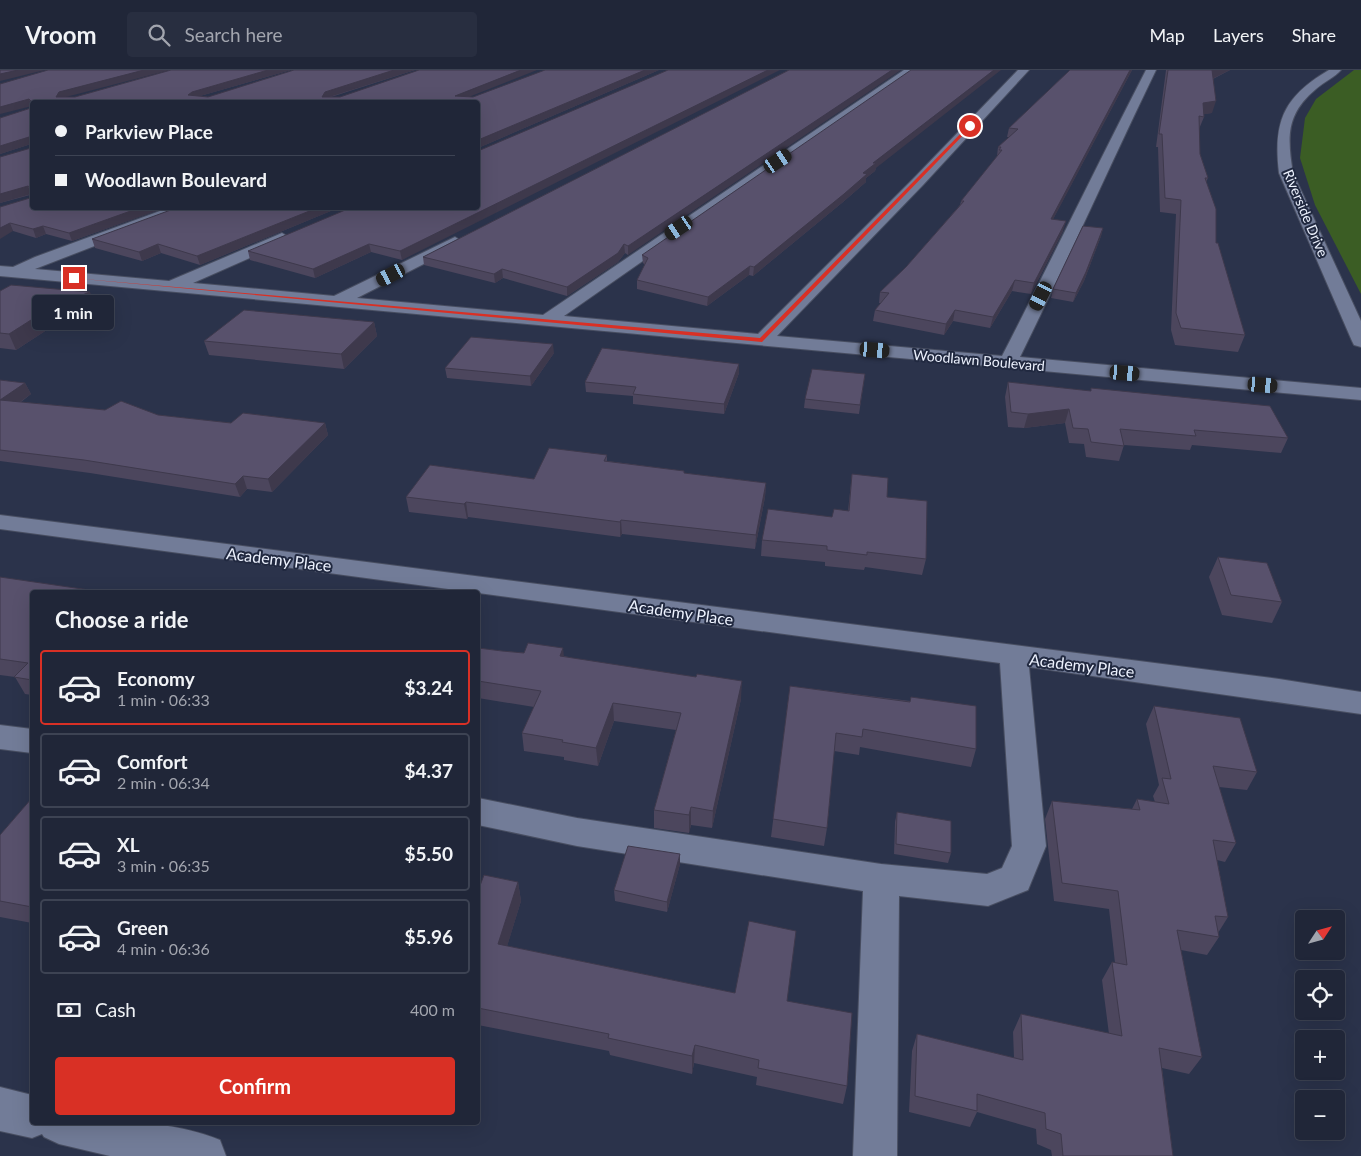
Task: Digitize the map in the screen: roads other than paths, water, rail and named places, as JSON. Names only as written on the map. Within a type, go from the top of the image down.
[{"type":"street","points":[[547,320],[911,70]]},
{"type":"street","points":[[762,340],[918,182],[1024,70]]},
{"type":"street","points":[[1008,362],[1076,228],[1096,180],[1152,70]]},
{"type":"street","points":[[1318,71],[1334,71]]},
{"type":"street","name":"Riverside Drive","points":[[1334,71],[1307,91],[1294,108],[1284,125],[1283,149],[1286,173],[1361,341]]},
{"type":"street","points":[[0,282],[8,271],[175,210]]},
{"type":"street","points":[[171,286],[298,231]]},
{"type":"street","points":[[338,302],[472,233]]},
{"type":"street","name":"Woodlawn Boulevard","points":[[8,271],[1361,394]]},
{"type":"street","name":"Academy Place","points":[[0,522],[1014,657],[1279,690],[1361,703]]},
{"type":"street","points":[[480,811],[577,832],[880,879],[988,890],[1015,880],[1029,846],[1014,657]]},
{"type":"street","points":[[0,737],[30,741]]},
{"type":"street","points":[[875,1156],[880,879]]},
{"type":"street","points":[[0,1109],[30,1116]]},
{"type":"street","points":[[72,1125],[204,1156]]}]
